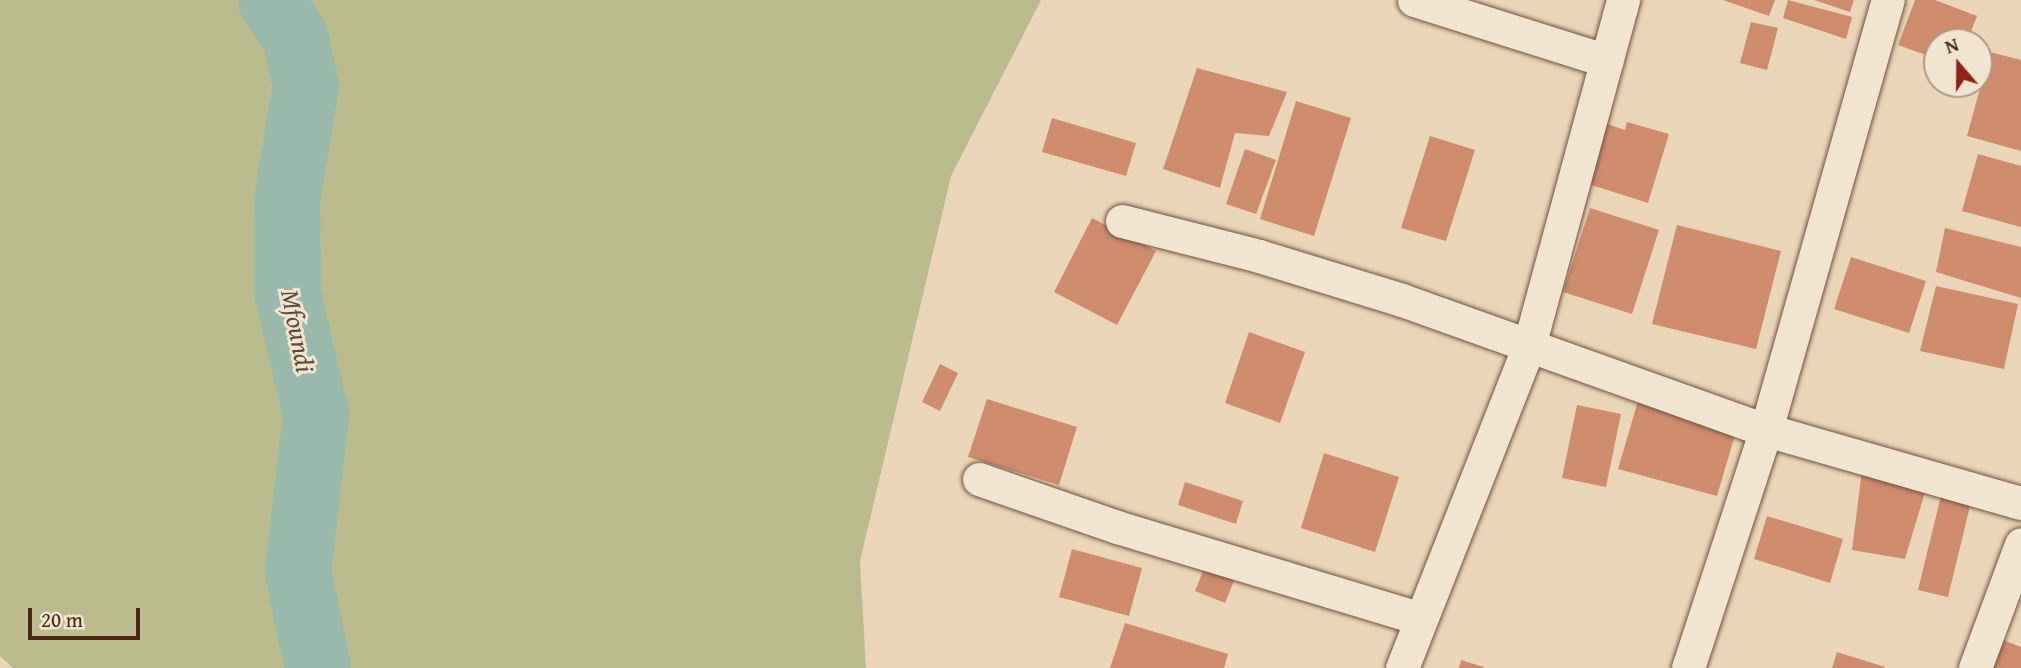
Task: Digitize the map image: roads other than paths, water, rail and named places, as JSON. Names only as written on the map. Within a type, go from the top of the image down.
[{"type":"street","points":[[1414,0],[1607,61]]},
{"type":"street","points":[[1402,668],[1418,618],[1529,346],[1623,0]]},
{"type":"street","points":[[1688,668],[1766,429],[1888,0]]},
{"type":"street","points":[[1122,221],[1259,256],[1766,429],[2021,503]]},
{"type":"street","points":[[979,479],[1117,527],[1418,618]]},
{"type":"street","points":[[1975,668],[2021,544]]},
{"type":"waterway","name":"Mfoundi","points":[[271,0],[295,37],[306,85],[287,200],[288,295],[316,414],[298,572],[318,668]]}]
